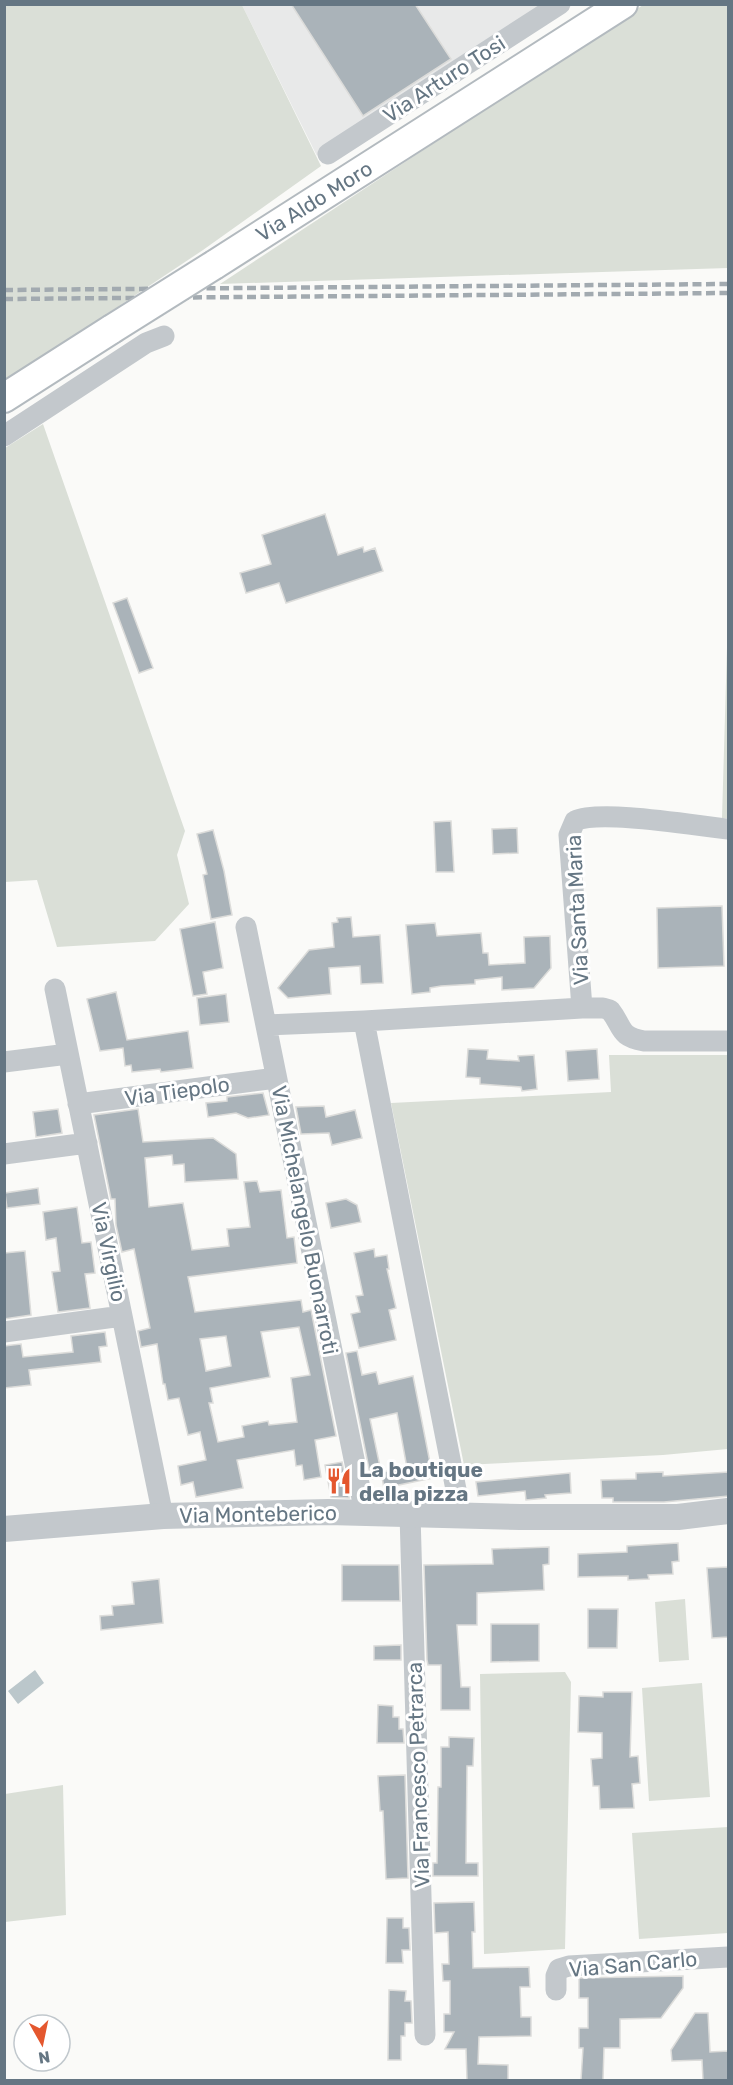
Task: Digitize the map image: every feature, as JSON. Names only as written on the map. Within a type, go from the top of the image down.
[{"type":"main road","name":"Via Aldo Moro","points":[[4,398],[623,4]]},
{"type":"street","name":"Via Arturo Tosi","points":[[328,154],[560,4]]},
{"type":"street","points":[[4,436],[147,343],[164,336]]},
{"type":"street","name":"Via Santa Maria","points":[[266,1025],[364,1022],[582,1008],[569,835],[572,825],[583,817],[606,816],[729,829]]},
{"type":"street","name":"Via Michelangelo Buonarroti","points":[[246,927],[365,1513]]},
{"type":"street","name":"Via Virgilio","points":[[55,989],[163,1516]]},
{"type":"street","points":[[582,1008],[610,1010],[621,1030],[632,1039],[729,1041]]},
{"type":"street","points":[[364,1022],[461,1515]]},
{"type":"street","points":[[4,1062],[68,1054]]},
{"type":"street","name":"Via Tiepolo","points":[[78,1104],[276,1078]]},
{"type":"street","points":[[4,1154],[87,1143]]},
{"type":"street","points":[[4,1332],[122,1316]]},
{"type":"street","name":"Via Monteberico","points":[[4,1529],[163,1516],[365,1513],[678,1517],[729,1510]]},
{"type":"street","name":"Via Francesco Petrarca","points":[[410,1514],[425,2036]]},
{"type":"street","name":"Via San Carlo","points":[[556,1990],[556,1976],[559,1969],[569,1966],[729,1957]]},
{"type":"shaded area","points":[[5,5],[242,5],[321,166],[203,250],[5,382]]},
{"type":"shaded area","points":[[242,5],[546,5],[317,156]]},
{"type":"shaded area","points":[[643,5],[728,5],[728,268],[220,284]]},
{"type":"shaded area","points":[[43,424],[185,831],[177,855],[189,904],[155,941],[57,947],[37,880],[5,882],[5,448]]},
{"type":"shaded area","points":[[728,613],[728,818],[722,818]]},
{"type":"shaded area","points":[[609,1055],[728,1055],[728,1449],[663,1455],[464,1465],[391,1103],[611,1092]]},
{"type":"shaded area","points":[[685,1599],[689,1660],[659,1662],[655,1602]]},
{"type":"shaded area","points":[[35,1670],[44,1683],[18,1704],[8,1691]]},
{"type":"shaded area","points":[[565,1672],[571,1682],[565,1949],[484,1954],[480,1674]]},
{"type":"shaded area","points":[[702,1683],[710,1797],[649,1801],[642,1688]]},
{"type":"shaded area","points":[[63,1785],[66,1915],[5,1922],[5,1794]]},
{"type":"shaded area","points":[[728,1827],[728,1933],[639,1939],[632,1833]]},
{"type":"building","points":[[291,4],[415,4],[451,59],[363,116]]},
{"type":"building","points":[[325,514],[338,555],[363,547],[364,552],[375,548],[383,571],[286,603],[279,583],[246,593],[240,573],[271,564],[262,535]]},
{"type":"building","points":[[127,598],[153,668],[139,673],[113,603]]},
{"type":"building","points":[[451,821],[454,872],[436,872],[434,822]]},
{"type":"building","points":[[517,828],[518,853],[493,854],[492,829]]},
{"type":"building","points":[[213,830],[232,915],[211,919],[203,875],[207,874],[197,834]]},
{"type":"building","points":[[722,906],[724,966],[658,968],[657,908]]},
{"type":"building","points":[[351,917],[353,937],[380,935],[383,983],[361,984],[360,966],[329,968],[331,994],[288,998],[278,988],[309,950],[334,947],[332,923],[338,922],[337,918]]},
{"type":"building","points":[[215,922],[223,968],[203,972],[207,994],[193,996],[180,929]]},
{"type":"building","points":[[435,923],[437,936],[481,933],[483,953],[488,953],[489,965],[525,963],[524,937],[550,936],[551,968],[534,988],[502,990],[502,977],[475,980],[475,984],[430,988],[430,992],[412,994],[406,925]]},
{"type":"building","points":[[116,992],[127,1040],[188,1031],[193,1068],[161,1072],[160,1069],[132,1072],[131,1065],[125,1066],[123,1048],[100,1051],[87,999]]},
{"type":"building","points":[[226,994],[229,1022],[200,1025],[197,998]]},
{"type":"building","points":[[468,1049],[488,1050],[487,1059],[519,1061],[518,1056],[534,1055],[537,1089],[522,1091],[521,1087],[480,1084],[480,1078],[466,1077]]},
{"type":"building","points":[[597,1049],[599,1079],[568,1081],[566,1051]]},
{"type":"building","points":[[263,1093],[269,1115],[248,1118],[236,1113],[208,1117],[206,1103],[227,1101],[227,1097]]},
{"type":"building","points":[[324,1106],[326,1117],[355,1110],[362,1138],[332,1145],[329,1133],[301,1134],[296,1107]]},
{"type":"building","points":[[58,1109],[62,1133],[36,1137],[33,1112]]},
{"type":"building","points":[[138,1109],[143,1142],[213,1138],[236,1154],[238,1179],[185,1182],[184,1164],[173,1165],[172,1155],[145,1158],[149,1207],[183,1203],[192,1250],[229,1246],[227,1229],[250,1227],[244,1182],[257,1181],[260,1192],[281,1190],[287,1238],[294,1237],[297,1263],[188,1277],[195,1312],[301,1300],[303,1312],[311,1310],[336,1436],[315,1440],[321,1477],[304,1480],[302,1465],[296,1466],[294,1450],[237,1460],[243,1488],[196,1497],[193,1482],[181,1485],[178,1466],[206,1460],[200,1432],[188,1435],[179,1398],[168,1400],[165,1384],[163,1384],[157,1344],[141,1347],[138,1331],[150,1328],[134,1249],[122,1252],[116,1225],[115,1199],[111,1199],[94,1115]],"holes":[[[299,1327],[310,1375],[291,1378],[297,1422],[269,1425],[268,1421],[242,1426],[244,1437],[218,1442],[209,1403],[213,1403],[210,1388],[270,1377],[261,1332]],[[226,1336],[231,1366],[206,1371],[200,1339]]]},
{"type":"building","points":[[38,1188],[40,1204],[7,1208],[5,1193]]},
{"type":"building","points":[[346,1199],[357,1205],[361,1222],[331,1228],[326,1203]]},
{"type":"building","points":[[77,1207],[82,1243],[91,1242],[95,1273],[85,1274],[90,1308],[58,1312],[52,1272],[60,1271],[56,1238],[46,1240],[43,1212]]},
{"type":"building","points":[[374,1249],[375,1257],[387,1255],[389,1269],[387,1269],[396,1308],[389,1310],[396,1340],[359,1348],[351,1314],[360,1312],[356,1296],[363,1295],[354,1253]]},
{"type":"building","points":[[25,1251],[31,1315],[4,1319],[4,1253]]},
{"type":"building","points":[[105,1332],[107,1346],[99,1347],[101,1362],[29,1370],[31,1385],[4,1388],[4,1346],[21,1344],[23,1357],[73,1352],[71,1336]]},
{"type":"building","points":[[357,1351],[362,1375],[376,1372],[379,1384],[413,1376],[433,1478],[384,1488],[382,1477],[371,1479],[346,1353]],"holes":[[[397,1413],[407,1468],[382,1472],[382,1476],[370,1419]]]},
{"type":"building","name":"La boutique della pizza","points":[[342,1462],[349,1498],[331,1497],[325,1465]]},
{"type":"building","points":[[663,1472],[663,1476],[729,1472],[729,1496],[664,1502],[613,1502],[613,1498],[602,1498],[601,1480],[636,1479],[636,1473]]},
{"type":"building","points":[[570,1473],[571,1493],[545,1495],[546,1498],[526,1500],[525,1491],[478,1496],[476,1482]]},
{"type":"building","points":[[678,1543],[679,1561],[672,1562],[673,1574],[648,1575],[649,1579],[628,1580],[628,1576],[578,1577],[578,1554],[627,1552],[627,1546]]},
{"type":"building","points":[[549,1547],[549,1564],[543,1565],[544,1590],[477,1593],[477,1625],[457,1625],[461,1687],[470,1687],[470,1710],[441,1710],[441,1665],[428,1665],[427,1660],[424,1565],[493,1564],[492,1549]]},
{"type":"building","points":[[342,1565],[399,1565],[400,1601],[342,1601]]},
{"type":"building","points":[[729,1567],[729,1637],[712,1638],[707,1568]]},
{"type":"building","points":[[159,1579],[163,1623],[101,1630],[100,1616],[113,1615],[112,1606],[134,1604],[132,1582]]},
{"type":"building","points":[[588,1609],[618,1609],[617,1648],[588,1648]]},
{"type":"building","points":[[491,1624],[539,1624],[539,1661],[491,1662]]},
{"type":"building","points":[[401,1645],[401,1660],[374,1660],[374,1646]]},
{"type":"building","points":[[603,1692],[632,1692],[630,1757],[638,1756],[640,1783],[632,1784],[634,1808],[600,1809],[599,1786],[593,1786],[591,1759],[602,1758],[602,1733],[578,1732],[579,1696],[603,1697]]},
{"type":"building","points":[[378,1705],[393,1706],[393,1717],[399,1717],[399,1729],[403,1729],[404,1743],[377,1743]]},
{"type":"building","points":[[449,1737],[474,1738],[473,1766],[467,1766],[466,1863],[478,1863],[478,1876],[433,1876],[433,1863],[437,1863],[441,1747],[449,1747]]},
{"type":"building","points":[[405,1775],[408,1878],[386,1879],[383,1811],[380,1811],[378,1776]]},
{"type":"building","points":[[474,1902],[473,1968],[529,1967],[530,1987],[520,1987],[521,2017],[531,2017],[531,2036],[479,2037],[478,2064],[508,2065],[508,2080],[467,2080],[466,2049],[445,2049],[454,2032],[444,2032],[444,2014],[450,2014],[450,1981],[443,1981],[442,1964],[449,1964],[448,1932],[435,1933],[434,1903]]},
{"type":"building","points":[[387,1918],[403,1918],[403,1928],[409,1928],[410,1950],[402,1950],[403,1963],[386,1963]]},
{"type":"building","points":[[683,1976],[683,1988],[661,2018],[620,2019],[620,2048],[604,2048],[603,2080],[581,2080],[583,2048],[579,2048],[579,2028],[588,2028],[588,1998],[579,1998],[579,1978]]},
{"type":"building","points":[[389,1990],[406,1991],[405,2001],[411,2001],[412,2023],[405,2023],[405,2036],[401,2036],[401,2060],[388,2060]]},
{"type":"building","points":[[695,2013],[708,2013],[710,2052],[729,2051],[729,2080],[703,2080],[702,2060],[672,2061],[671,2050]]},
{"type":"railway","points":[[4,290],[728,284]]},
{"type":"railway","points":[[4,299],[728,293]]},
{"type":"place","name":"La boutique della pizza","points":[[339,1481]]}]
